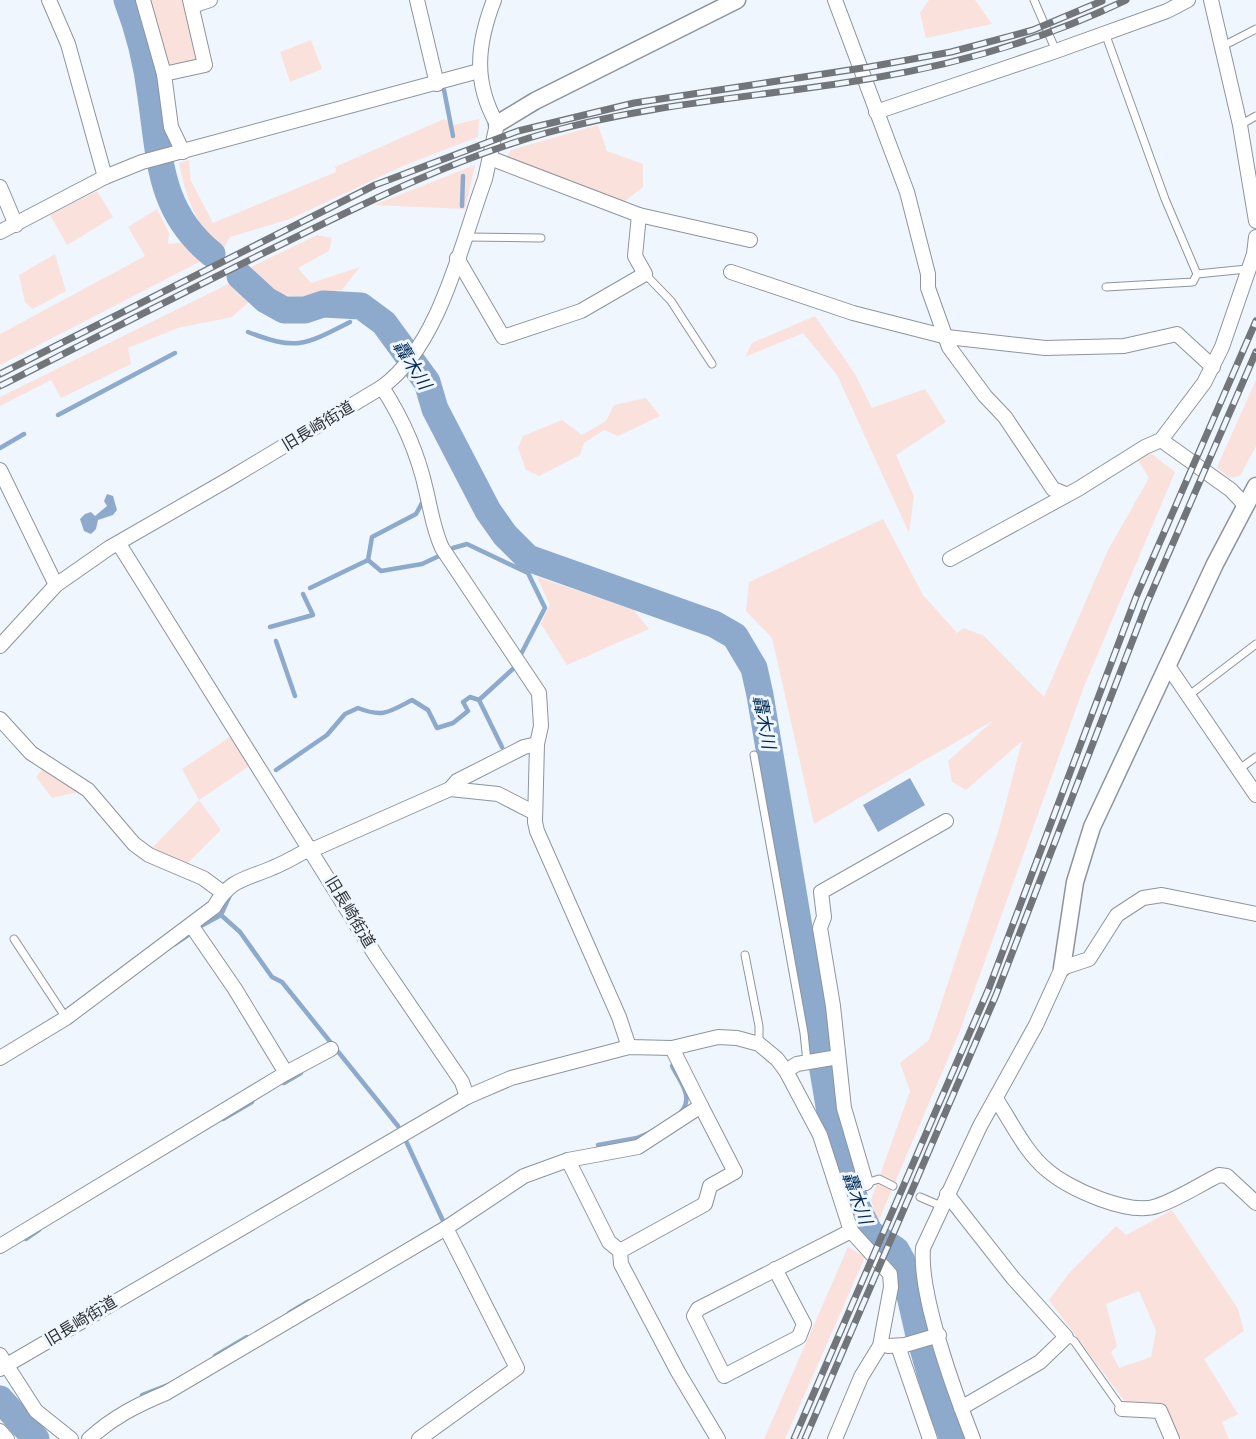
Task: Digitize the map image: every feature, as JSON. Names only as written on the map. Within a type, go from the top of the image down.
[{"type":"street","points":[[49,0],[68,44],[105,177]]},
{"type":"street","points":[[143,0],[164,74],[171,127],[183,153]]},
{"type":"street","points":[[164,74],[205,65],[191,3],[210,0]]},
{"type":"street","points":[[417,0],[437,84]]},
{"type":"street","points":[[494,0],[482,45],[479,70],[484,102],[497,124],[490,158],[456,258],[503,337],[581,311],[645,274],[635,256],[639,215]]},
{"type":"street","points":[[497,124],[545,96],[737,0]]},
{"type":"street","points":[[835,0],[907,192],[928,274],[928,288],[950,347],[985,396],[1005,417],[1053,489],[1065,494]]},
{"type":"street","points":[[876,112],[1056,51],[1167,11],[1188,0]]},
{"type":"street","points":[[1211,0],[1240,125],[1256,222]]},
{"type":"street","points":[[0,232],[105,177],[147,162],[437,84],[479,70]]},
{"type":"street","points":[[490,158],[639,215],[750,240]]},
{"type":"street","points":[[0,187],[16,225]]},
{"type":"street","points":[[950,559],[1161,440],[1204,383],[1213,367],[1254,254],[1256,237]]},
{"type":"street","name":"旧長崎街道","points":[[2,1363],[467,1097],[462,1082],[376,956],[119,544],[382,387],[398,375],[419,349],[436,315],[456,258]]},
{"type":"street","points":[[731,273],[853,313],[946,337],[1045,348],[1124,346],[1177,334],[1213,367]]},
{"type":"street","points":[[382,387],[414,450],[426,489],[432,528],[442,548],[536,686],[542,726],[537,744],[535,813],[537,831],[619,1017],[629,1047]]},
{"type":"street","points":[[1161,440],[1231,490],[1250,510]]},
{"type":"street","points":[[0,470],[56,585]]},
{"type":"street","points":[[973,1439],[939,1335],[921,1265],[923,1248],[944,1200],[1036,1025],[1062,968],[1075,882],[1092,827],[1168,666],[1250,510],[1256,486]]},
{"type":"street","points":[[0,646],[56,585],[119,544]]},
{"type":"street","points":[[1168,666],[1256,795]]},
{"type":"street","points":[[0,719],[32,753],[88,790],[134,844],[149,855],[203,878],[222,892]]},
{"type":"street","points":[[0,1058],[66,1018],[191,925],[214,907],[222,892],[236,881],[273,868],[311,849],[450,789],[466,777],[524,747],[537,744]]},
{"type":"street","points":[[450,789],[498,794],[535,813]]},
{"type":"street","points":[[866,1183],[844,1108],[820,928],[824,917],[820,892],[946,821]]},
{"type":"street","points":[[1062,968],[1089,958],[1117,915],[1129,904],[1143,898],[1162,894],[1256,915]]},
{"type":"street","points":[[191,925],[235,989],[286,1072]]},
{"type":"street","points":[[467,1097],[511,1078],[629,1047],[672,1048],[718,1037],[737,1038],[759,1044],[777,1059],[786,1071],[820,1135],[851,1231],[890,1274],[891,1287],[880,1346],[861,1377],[835,1439]]},
{"type":"street","points":[[620,1251],[705,1204],[710,1186],[735,1172],[672,1048]]},
{"type":"street","points":[[0,1246],[286,1072],[331,1049]]},
{"type":"street","points":[[786,1071],[807,1062],[838,1057]]},
{"type":"street","points":[[996,1099],[1046,1169],[1064,1181],[1116,1205],[1137,1209],[1156,1207],[1219,1175],[1227,1176],[1256,1203]]},
{"type":"street","points":[[89,1439],[117,1416],[166,1393],[446,1228],[524,1176],[568,1160],[638,1147],[701,1106]]},
{"type":"street","points":[[568,1160],[609,1242],[620,1251],[621,1264],[678,1372],[718,1439]]},
{"type":"street","points":[[944,1200],[1066,1337],[1040,1362],[961,1408]]},
{"type":"street","points":[[419,1439],[517,1368],[446,1228]]},
{"type":"street","points":[[775,1269],[804,1324],[799,1337],[724,1376],[694,1316],[698,1309],[775,1269],[851,1231]]},
{"type":"street","points":[[880,1346],[901,1346],[939,1335]]},
{"type":"street","points":[[901,1346],[930,1439]]},
{"type":"street","points":[[2,1363],[36,1411],[71,1439]]},
{"type":"street","points":[[1122,1409],[1160,1411],[1172,1439]]},
{"type":"street","points":[[0,1431],[7,1439]]},
{"type":"lane","points":[[1034,0],[1056,51]]},
{"type":"lane","points":[[1221,47],[1256,29]]},
{"type":"lane","points":[[1105,33],[1165,199],[1197,274],[1193,282],[1106,287]]},
{"type":"lane","points":[[1240,125],[1256,116]]},
{"type":"lane","points":[[464,237],[541,238]]},
{"type":"lane","points":[[1197,274],[1247,269]]},
{"type":"lane","points":[[645,274],[671,301],[712,364]]},
{"type":"lane","points":[[1188,696],[1256,644]]},
{"type":"lane","points":[[754,755],[804,1033],[807,1062]]},
{"type":"lane","points":[[1238,770],[1256,757]]},
{"type":"lane","points":[[14,939],[66,1018]]},
{"type":"lane","points":[[745,955],[759,1026],[759,1044]]},
{"type":"lane","points":[[866,1183],[879,1179],[893,1186]]},
{"type":"lane","points":[[920,1197],[944,1200]]},
{"type":"lane","points":[[1066,1337],[1074,1341],[1122,1409]]},
{"type":"shaded area","points":[[149,0],[185,0],[200,59],[168,66]]},
{"type":"shaded area","points":[[929,0],[975,0],[992,24],[926,38],[920,13]]},
{"type":"shaded area","points":[[311,40],[322,69],[290,82],[280,52]]},
{"type":"shaded area","points":[[444,119],[453,125],[479,119],[478,137],[405,165],[290,219],[230,237],[223,250],[213,241],[199,221],[185,189],[179,163],[189,160],[191,181],[213,223],[336,172],[335,167]]},
{"type":"shaded area","points":[[598,125],[607,151],[643,164],[643,187],[620,205],[504,161],[511,150]]},
{"type":"shaded area","points":[[475,165],[465,209],[374,205]]},
{"type":"shaded area","points":[[97,191],[113,217],[67,245],[50,215]]},
{"type":"shaded area","points":[[157,209],[169,233],[168,244],[189,242],[207,258],[0,365],[0,334],[145,256],[128,227]]},
{"type":"shaded area","points":[[317,235],[332,238],[329,251],[298,268],[311,283],[360,267],[342,290],[290,296],[270,289],[243,271]]},
{"type":"shaded area","points":[[55,254],[66,291],[33,309],[25,302],[19,275]]},
{"type":"shaded area","points":[[232,282],[252,299],[232,317],[178,328],[128,348],[131,364],[61,398],[51,380],[0,406],[0,397]]},
{"type":"shaded area","points":[[815,316],[855,374],[872,408],[925,389],[946,422],[896,455],[914,496],[909,533],[837,375],[803,333],[745,357],[752,343]]},
{"type":"shaded area","points":[[1256,380],[1256,446],[1240,476],[1229,478],[1217,467]]},
{"type":"shaded area","points":[[646,398],[660,416],[618,436],[604,430],[584,443],[580,455],[539,476],[526,470],[518,448],[523,436],[562,420],[582,435],[606,421],[614,405]]},
{"type":"shaded area","points":[[1152,454],[1175,472],[1085,684],[959,1033],[878,1222],[871,1200],[910,1091],[900,1063],[929,1040],[999,829],[1022,741],[966,790],[952,782],[948,761],[994,720],[814,824],[772,638],[746,611],[749,582],[883,519],[923,595],[957,633],[964,628],[984,636],[1044,697],[1108,550],[1149,478],[1136,457]]},
{"type":"shaded area","points":[[537,577],[633,609],[649,629],[567,665],[541,624],[550,605]]},
{"type":"shaded area","points":[[230,737],[249,766],[199,800],[182,769]]},
{"type":"shaded area","points":[[44,767],[82,791],[52,798],[36,777]]},
{"type":"shaded area","points":[[199,800],[221,830],[188,863],[151,849]]},
{"type":"shaded area","points":[[1172,1210],[1238,1309],[1244,1331],[1204,1359],[1238,1414],[1222,1422],[1229,1439],[1180,1439],[1166,1406],[1126,1403],[1049,1300],[1070,1272],[1116,1226],[1126,1235]],"holes":[[[1139,1291],[1156,1331],[1151,1357],[1119,1368],[1111,1352],[1117,1346],[1106,1304]]]},
{"type":"shaded area","points":[[848,1247],[865,1257],[785,1439],[764,1439]]},
{"type":"water","points":[[107,494],[113,496],[117,510],[113,515],[98,520],[96,529],[91,534],[84,531],[80,519],[91,512],[95,516],[107,506],[104,501]]},
{"type":"water","points":[[910,778],[925,805],[878,832],[863,805]]},
{"type":"waterway","name":"轟木川","points":[[127,0],[145,60],[165,183],[181,220],[212,254]]},
{"type":"waterway","points":[[444,90],[453,136]]},
{"type":"waterway","points":[[462,206],[463,176]]},
{"type":"waterway","name":"轟木川","points":[[240,276],[266,300],[284,310],[305,310],[323,304],[361,306],[384,323],[427,382],[435,409],[488,511],[505,535],[528,558],[714,624],[735,636],[754,668],[760,695],[830,1112],[857,1207],[870,1233],[896,1250],[902,1261],[918,1331],[937,1397],[953,1439]]},
{"type":"waterway","points":[[248,332],[278,342],[300,343],[322,336],[350,322]]},
{"type":"waterway","points":[[58,415],[175,353]]},
{"type":"waterway","points":[[0,448],[24,434]]},
{"type":"waterway","points":[[368,560],[372,537],[416,514],[422,503]]},
{"type":"waterway","points":[[453,548],[467,544],[528,573],[545,608],[521,654]]},
{"type":"waterway","points":[[310,588],[368,560],[381,571],[422,564],[439,556]]},
{"type":"waterway","points":[[270,627],[313,615],[303,594]]},
{"type":"waterway","points":[[276,641],[295,696]]},
{"type":"waterway","points":[[502,747],[479,700],[515,667]]},
{"type":"waterway","points":[[276,770],[327,735],[345,714],[358,708],[380,713],[412,700],[428,710],[437,728],[453,723],[468,711],[463,702],[470,697],[479,700]]},
{"type":"waterway","points":[[230,895],[221,915],[240,932],[272,977],[282,982],[398,1126]]},
{"type":"waterway","points":[[201,926],[221,915]]},
{"type":"waterway","points":[[175,944],[187,936]]},
{"type":"waterway","points":[[672,1066],[685,1090],[686,1102],[680,1113]]},
{"type":"waterway","points":[[284,1083],[301,1073]]},
{"type":"waterway","points":[[223,1119],[252,1102]]},
{"type":"waterway","points":[[598,1145],[637,1138],[651,1132]]},
{"type":"waterway","points":[[406,1141],[444,1223]]},
{"type":"waterway","points":[[26,1239],[39,1230]]},
{"type":"waterway","points":[[289,1313],[309,1301]]},
{"type":"waterway","points":[[215,1356],[247,1337]]},
{"type":"waterway","points":[[142,1395],[168,1385]]},
{"type":"waterway","points":[[0,1399],[36,1439]]},
{"type":"railway","points":[[0,386],[350,211],[446,168],[512,143],[626,114],[868,79],[935,66],[1032,39],[1126,0]]},
{"type":"railway","points":[[0,374],[375,185],[518,131],[634,103],[951,52],[1033,30],[1102,1]]},
{"type":"railway","points":[[794,1439],[989,988],[1136,597],[1256,321]]},
{"type":"railway","points":[[805,1439],[996,995],[1147,603],[1256,352]]}]
